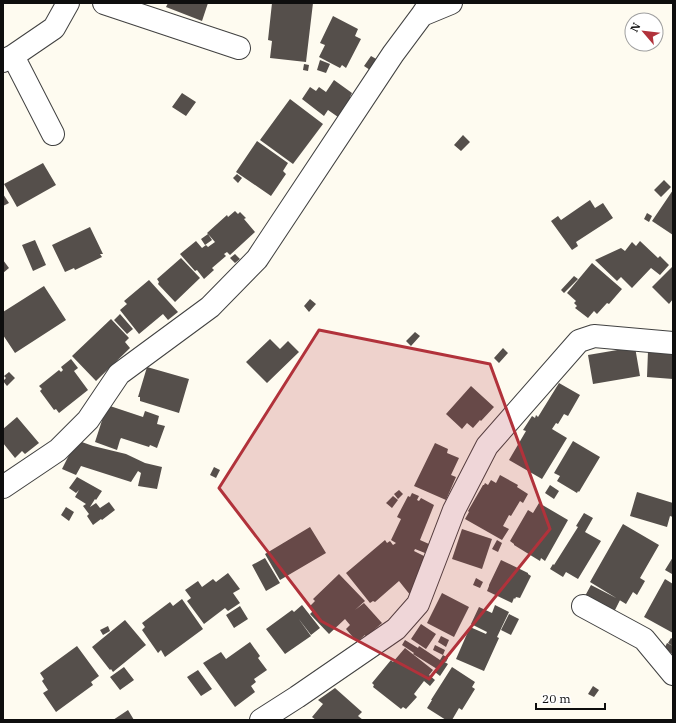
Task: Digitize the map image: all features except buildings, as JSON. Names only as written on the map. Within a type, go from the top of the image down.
[{"type":"street","points":[[53,134],[8,58],[54,28],[68,3]]},
{"type":"street","points":[[104,3],[239,48]]},
{"type":"street","points":[[3,487],[58,450],[88,420],[119,374],[210,307],[257,260],[393,54],[426,9],[451,3]]},
{"type":"street","points":[[260,720],[297,697],[396,629],[418,604],[454,510],[487,446],[579,341],[594,336],[673,343]]},
{"type":"street","points":[[583,606],[644,639],[673,674]]},
{"type":"highlighted area","points":[[319,330],[490,364],[550,529],[429,679],[321,621],[219,488]]}]
